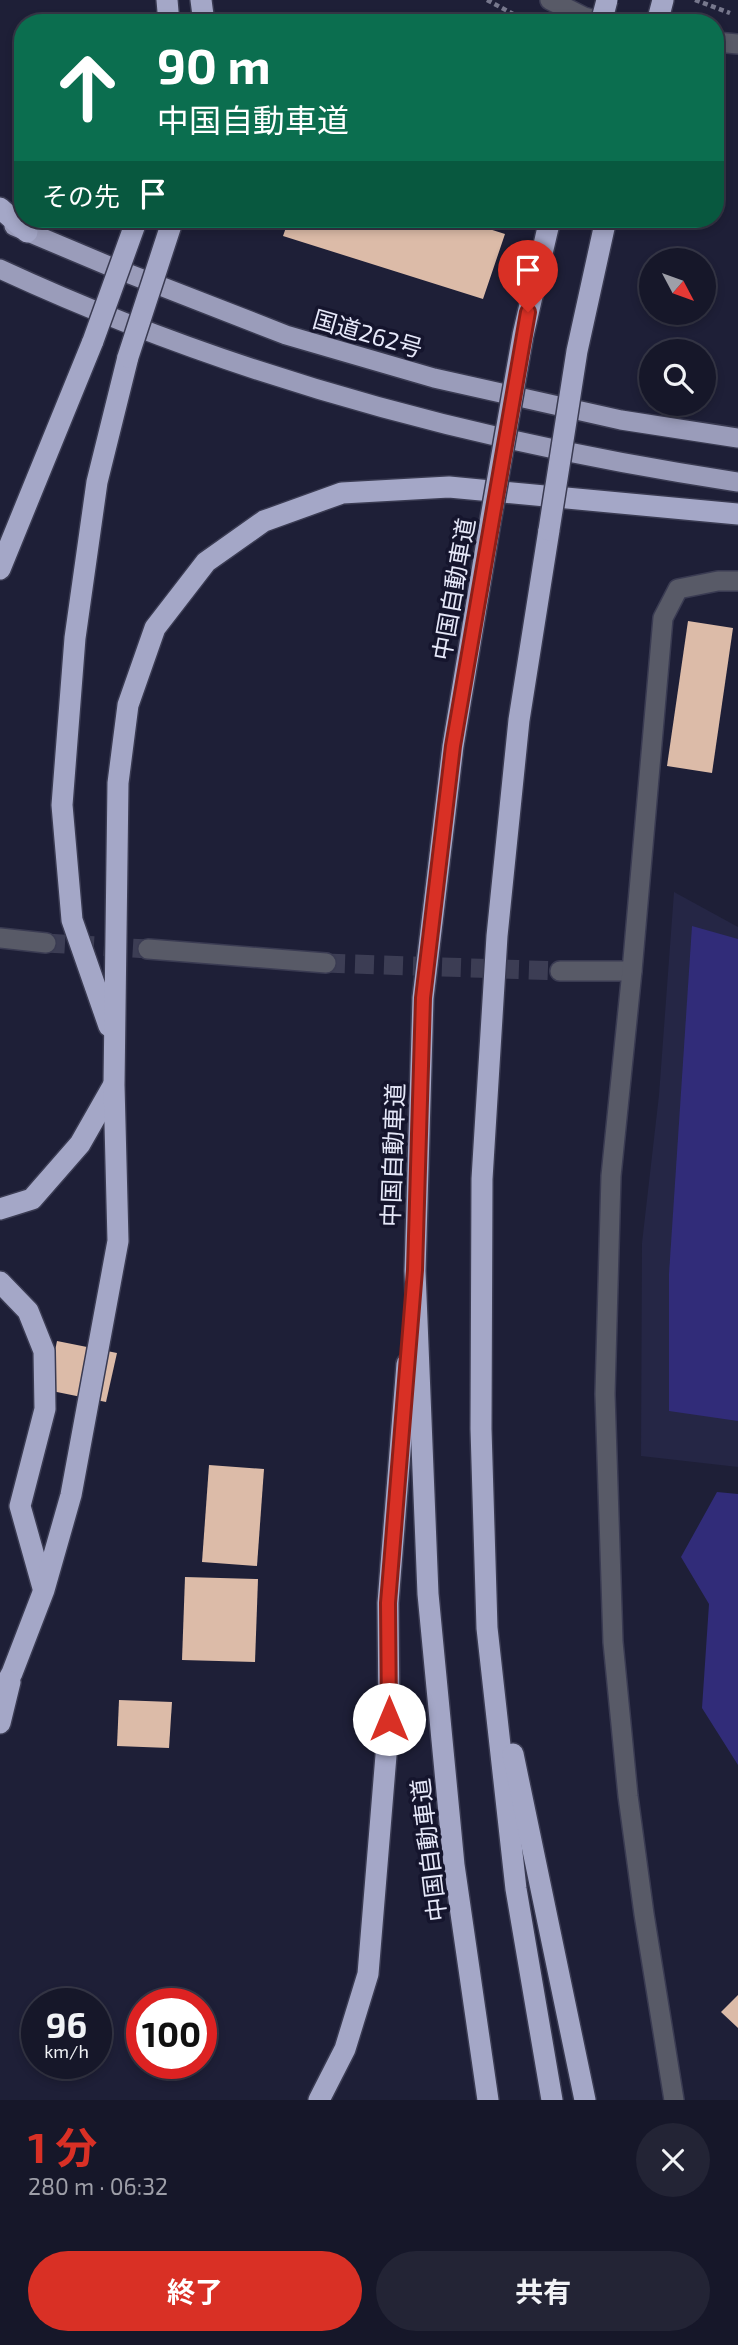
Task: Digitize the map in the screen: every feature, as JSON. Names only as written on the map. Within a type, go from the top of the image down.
[{"type":"highway","points":[[0,208],[14,220]]},
{"type":"highway","name":"国道262号","points":[[18,228],[109,267],[286,335],[422,375],[621,419],[738,438]]},
{"type":"highway","points":[[22,228],[27,232]]},
{"type":"highway","points":[[0,569],[93,341],[133,228]]},
{"type":"highway","points":[[115,1045],[72,920],[62,805],[75,638],[97,482],[128,357],[170,228]]},
{"type":"highway","name":"中国自動車道","points":[[488,2100],[454,1865],[428,1594],[415,1270],[423,998],[453,746],[523,335],[548,228]]},
{"type":"highway","points":[[552,2100],[516,1889],[487,1628],[481,1429],[481,1179],[497,936],[519,720],[577,351],[604,228]]},
{"type":"highway","points":[[0,269],[76,304],[216,358],[422,419],[632,466],[738,482]]},
{"type":"highway","points":[[0,1695],[12,1673],[44,1590],[71,1495],[118,1241],[114,1085],[118,783],[128,705],[155,628],[206,562],[264,521],[342,494],[449,487],[738,514]]},
{"type":"highway","points":[[0,1209],[32,1199],[80,1144],[114,1085]]},
{"type":"highway","points":[[319,2100],[345,2049],[368,1974],[389,1719],[388,1603],[415,1270]]},
{"type":"highway","points":[[0,1282],[28,1311],[44,1352],[45,1409],[20,1506],[44,1590]]},
{"type":"highway","points":[[487,1628],[585,2100]]},
{"type":"highway","points":[[0,1723],[12,1673]]},
{"type":"street","points":[[550,0],[576,14]]},
{"type":"street","points":[[674,2100],[628,1796],[613,1642],[605,1394],[611,1189],[663,618],[678,589],[718,581],[738,581]]},
{"type":"street","points":[[0,938],[47,943]]},
{"type":"street","points":[[148,949],[326,963]]},
{"type":"street","points":[[560,971],[632,971]]},
{"type":"path","points":[[487,0],[513,14]]},
{"type":"path","points":[[695,0],[726,13],[738,14]]},
{"type":"shaded area","points":[[674,892],[738,927],[738,1467],[641,1456],[642,1243],[659,1095]]},
{"type":"shaded area","points":[[692,926],[738,939],[738,1421],[669,1411],[669,1274]]},
{"type":"shaded area","points":[[717,1492],[738,1494],[738,1765],[702,1708],[709,1604],[681,1557]]},
{"type":"building","points":[[286,228],[486,228],[505,234],[483,299],[283,236]]},
{"type":"building","points":[[688,621],[733,628],[712,773],[667,766]]},
{"type":"building","points":[[57,1341],[117,1353],[106,1402],[47,1390]]},
{"type":"building","points":[[209,1465],[264,1469],[257,1566],[202,1562]]},
{"type":"building","points":[[185,1577],[258,1579],[255,1662],[182,1660]]},
{"type":"building","points":[[119,1700],[172,1702],[169,1748],[117,1746]]},
{"type":"building","points":[[738,1995],[738,2028],[721,2012]]},
{"type":"tunnel","points":[[46,943],[148,949]]},
{"type":"tunnel","points":[[326,963],[560,971]]},
{"type":"route","points":[[389,1719],[388,1603],[415,1270],[423,998],[453,746],[528,312]]}]
